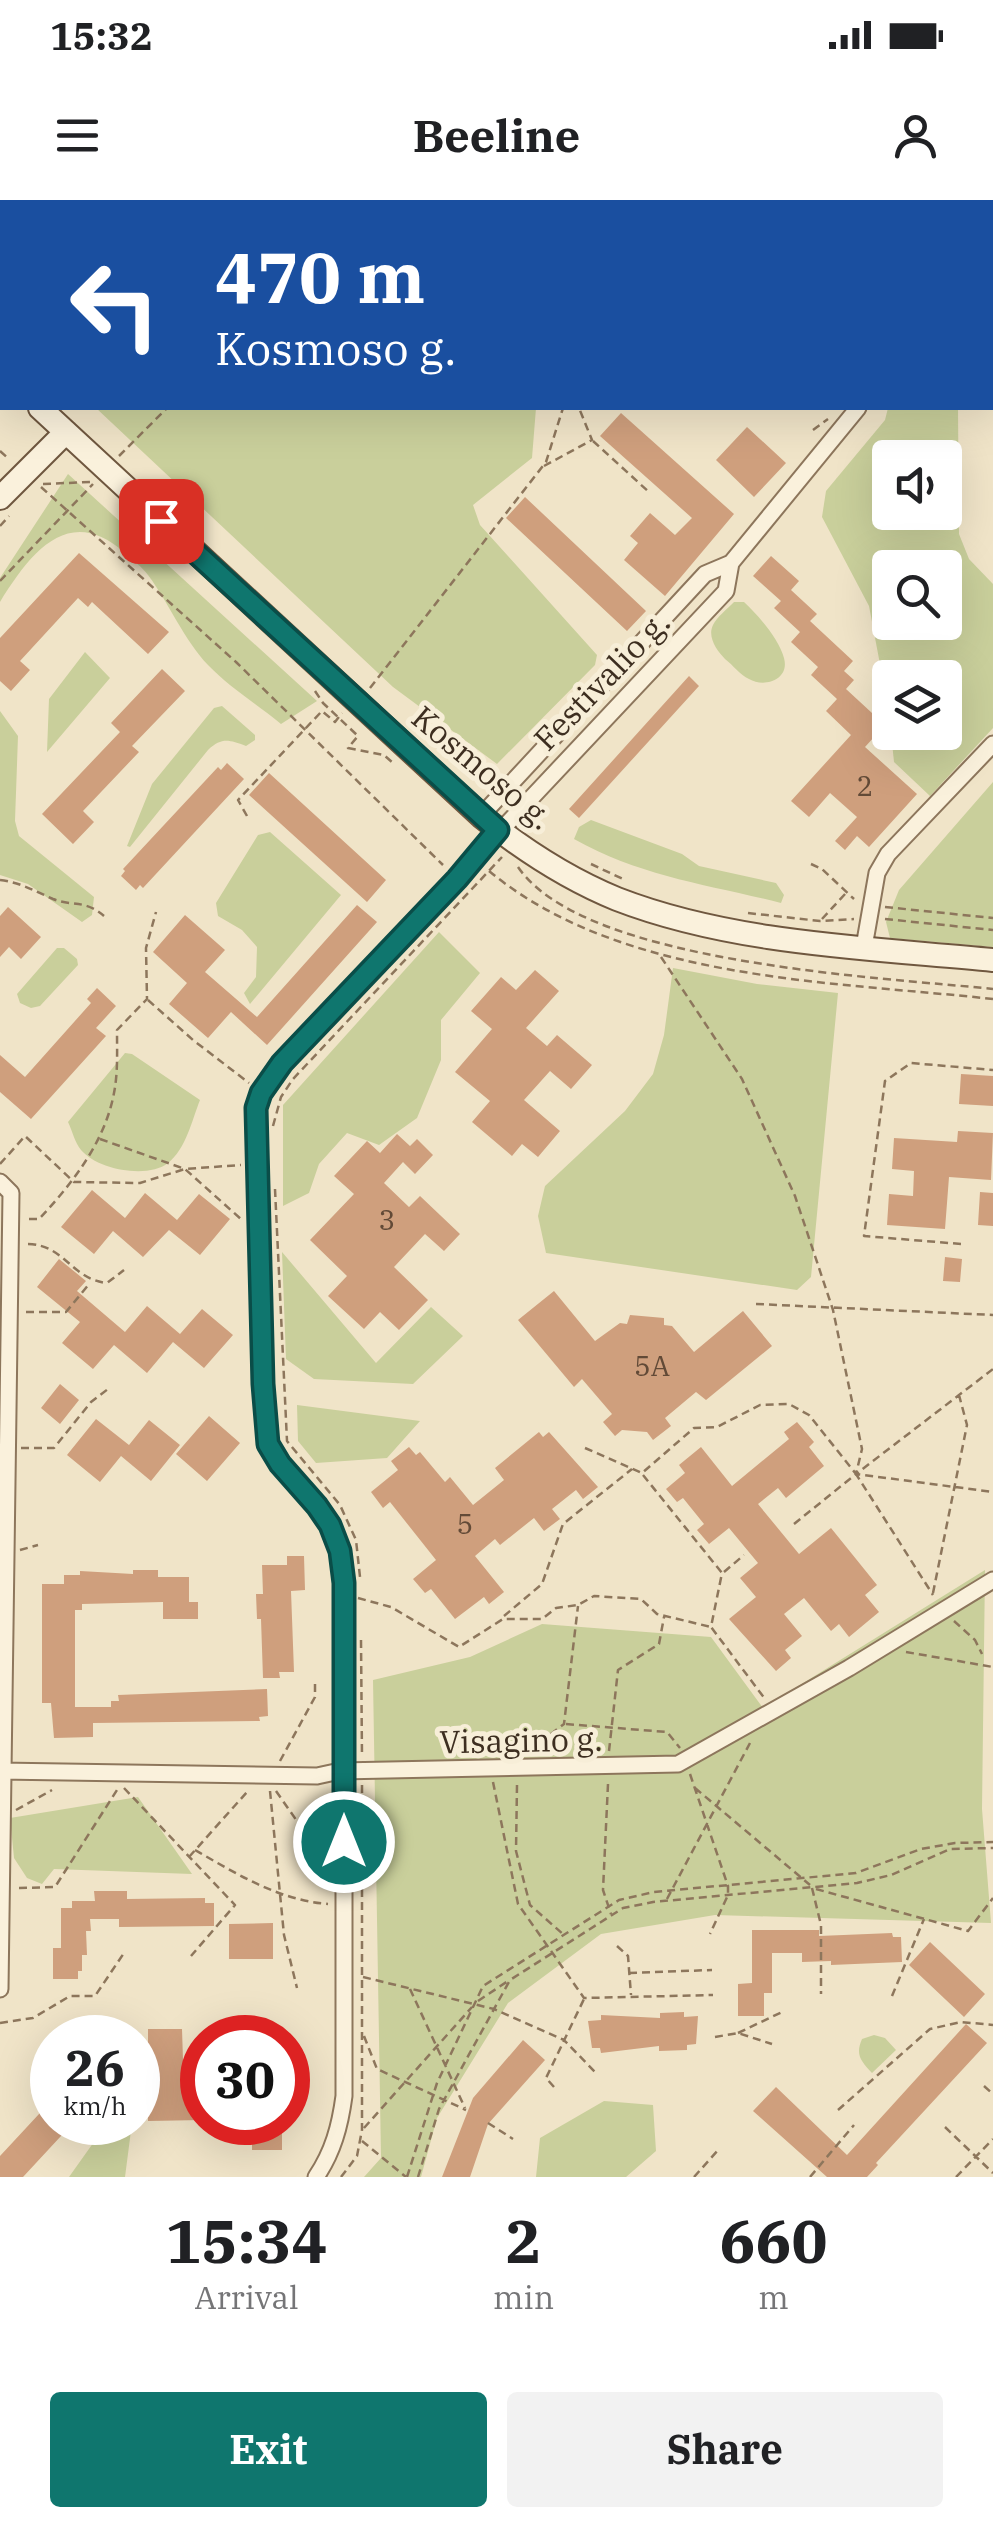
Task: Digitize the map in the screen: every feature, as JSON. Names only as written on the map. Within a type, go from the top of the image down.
[{"type":"main road","name":"Kosmoso g.","points":[[42,410],[66,432],[100,476],[346,709],[498,830],[592,888],[668,916],[730,930],[993,960]]},
{"type":"main road","points":[[6,505],[66,432]]},
{"type":"street","name":"Festivalio g.","points":[[498,830],[705,574],[731,563],[856,410]]},
{"type":"street","name":"Festivalio g.","points":[[498,830],[726,591],[731,563]]},
{"type":"street","points":[[864,947],[866,909],[877,872],[888,854],[993,744]]},
{"type":"street","points":[[316,2177],[341,2122],[344,2096],[344,1771],[352,1598],[330,1525],[268,1444],[255,1119],[261,1093],[282,1063],[457,879],[498,830]]},
{"type":"street","points":[[0,1182],[12,1193],[0,1989]]},
{"type":"street","name":"Visagino g.","points":[[2,1771],[318,1776],[344,1771],[678,1764],[993,1580]]},
{"type":"path","points":[[0,582],[165,410]]},
{"type":"path","points":[[247,816],[238,800],[322,710],[334,722],[378,680],[543,466],[562,410]]},
{"type":"path","points":[[580,410],[592,440],[650,493]]},
{"type":"path","points":[[543,466],[592,440]]},
{"type":"path","points":[[0,450],[236,662],[457,879]]},
{"type":"path","points":[[32,478],[100,476]]},
{"type":"path","points":[[0,526],[6,505]]},
{"type":"path","points":[[312,686],[323,703],[346,709]]},
{"type":"path","points":[[346,709],[358,736],[348,748]]},
{"type":"path","points":[[408,720],[440,750]]},
{"type":"path","points":[[273,1131],[281,1098],[292,1079],[488,871],[498,830]]},
{"type":"path","points":[[579,858],[631,883]]},
{"type":"path","points":[[811,864],[822,869],[866,909],[993,930]]},
{"type":"path","points":[[488,871],[524,899],[562,918],[661,957],[740,972],[993,999]]},
{"type":"path","points":[[0,880],[20,884],[58,901],[85,903],[104,916]]},
{"type":"path","points":[[820,921],[846,893]]},
{"type":"path","points":[[743,912],[820,921],[856,918],[866,909],[993,918]]},
{"type":"path","points":[[11,1220],[39,1219],[74,1182],[109,1115],[116,1088],[117,1030],[147,998],[146,948],[156,912]]},
{"type":"path","points":[[661,957],[742,1079],[795,1196],[833,1310],[862,1449],[856,1474]]},
{"type":"path","points":[[147,998],[261,1093]]},
{"type":"path","points":[[960,1244],[864,1236],[886,1081],[911,1064],[993,1070]]},
{"type":"path","points":[[0,1164],[25,1136],[74,1182],[140,1183],[185,1169],[256,1165]]},
{"type":"path","points":[[98,1138],[185,1169],[258,1234]]},
{"type":"path","points":[[275,1188],[287,1442],[340,1506],[350,1524],[360,1556],[352,1598],[391,1607],[459,1648],[500,1621],[542,1584],[563,1524],[632,1469]]},
{"type":"path","points":[[11,1243],[46,1245],[91,1281],[107,1283],[124,1270]]},
{"type":"path","points":[[10,1312],[66,1312],[91,1281]]},
{"type":"path","points":[[756,1304],[993,1315]]},
{"type":"path","points":[[794,1524],[993,1369]]},
{"type":"path","points":[[8,1449],[54,1448],[91,1402],[108,1389]]},
{"type":"path","points":[[642,1474],[694,1428],[717,1426],[760,1405],[789,1404],[809,1414],[856,1474],[933,1594],[967,1425],[959,1395]]},
{"type":"path","points":[[586,1448],[642,1474],[722,1573]]},
{"type":"path","points":[[856,1474],[993,1492]]},
{"type":"path","points":[[712,1628],[722,1573],[744,1556]]},
{"type":"path","points":[[500,1621],[542,1618],[556,1608],[578,1605],[594,1596],[641,1598],[657,1614],[712,1628],[769,1714],[666,1900]]},
{"type":"path","points":[[942,1610],[975,1640],[982,1654]]},
{"type":"path","points":[[340,2177],[358,2156],[362,2130],[361,1637]]},
{"type":"path","points":[[881,1647],[993,1667]]},
{"type":"path","points":[[188,1857],[266,1776],[315,1698],[315,1680]]},
{"type":"path","points":[[564,1724],[667,1732],[676,1740],[728,1886],[728,1895],[710,1934]]},
{"type":"path","points":[[554,1731],[590,1767]]},
{"type":"path","points":[[490,1769],[518,1904],[584,1998]]},
{"type":"path","points":[[3,1810],[22,1810],[79,1772]]},
{"type":"path","points":[[266,1776],[332,1872],[344,1877]]},
{"type":"path","points":[[266,1776],[289,1964],[296,1988]]},
{"type":"path","points":[[2,1889],[55,1887],[120,1784],[235,1905],[191,1956]]},
{"type":"path","points":[[695,1788],[812,1888],[821,1925],[821,1994]]},
{"type":"path","points":[[361,2140],[407,2177],[432,2095],[483,1986],[619,1900],[672,1890],[856,1874],[921,1849],[993,1842]]},
{"type":"path","points":[[362,2130],[474,2004],[623,1908],[666,1900],[857,1884],[891,1875],[950,1849],[993,1848]]},
{"type":"path","points":[[195,1850],[252,1883],[280,1894],[344,1906]]},
{"type":"path","points":[[812,1888],[968,1931],[993,1898]]},
{"type":"path","points":[[892,1996],[924,1918]]},
{"type":"path","points":[[617,1946],[628,1956],[630,1996]]},
{"type":"path","points":[[0,2022],[33,2018],[70,1996],[94,1996],[124,1953]]},
{"type":"path","points":[[629,1973],[712,1970]]},
{"type":"path","points":[[362,1977],[494,2009],[564,2040],[596,2072]]},
{"type":"path","points":[[418,2177],[443,2100],[510,1980]]},
{"type":"path","points":[[362,2030],[377,2069],[466,2110],[409,1988]]},
{"type":"path","points":[[584,1998],[713,1995]]},
{"type":"path","points":[[554,2087],[546,2078],[584,1998]]},
{"type":"path","points":[[715,2037],[738,2033],[782,2012]]},
{"type":"path","points":[[838,2110],[930,2028],[961,2022],[993,2025]]},
{"type":"path","points":[[738,2033],[772,2044]]},
{"type":"path","points":[[984,2086],[993,2094]]},
{"type":"path","points":[[488,2124],[513,2139]]},
{"type":"path","points":[[810,2177],[854,2126]]},
{"type":"path","points":[[945,2128],[993,2172]]},
{"type":"path","points":[[956,2177],[993,2139]]},
{"type":"path","points":[[694,2177],[719,2150]]},
{"type":"green space","points":[[98,410],[536,410],[532,458],[473,505],[480,525],[597,655],[595,665],[497,764],[393,687]]},
{"type":"green space","points":[[888,410],[958,410],[958,440],[872,440],[872,530],[959,530],[969,559],[993,584],[993,728],[930,796],[894,762],[893,750],[962,750],[962,660],[879,660],[875,640],[962,640],[962,550],[872,550],[872,622],[869,606],[822,517],[826,491],[885,420]]},
{"type":"green space","points":[[68,474],[317,701],[281,724],[208,665],[140,566],[105,539],[86,533],[69,533],[38,551],[0,602],[0,578]]},
{"type":"green space","points":[[734,602],[744,602],[778,643],[785,666],[780,677],[755,682],[725,659],[714,644],[713,625]]},
{"type":"green space","points":[[85,652],[110,678],[47,752],[49,699]]},
{"type":"green space","points":[[222,706],[255,735],[255,740],[246,746],[226,741],[208,750],[127,846],[152,784],[214,708]]},
{"type":"green space","points":[[0,711],[18,736],[15,821],[19,836],[94,897],[92,915],[82,922],[28,884],[0,875]]},
{"type":"green space","points":[[993,782],[993,947],[890,938],[886,922],[899,890]]},
{"type":"green space","points":[[591,820],[682,854],[699,866],[776,883],[784,895],[781,903],[675,878],[599,852],[574,839],[579,827]]},
{"type":"green space","points":[[270,832],[341,895],[250,1004],[244,993],[256,977],[257,947],[242,930],[218,916],[216,903],[258,835]]},
{"type":"green space","points":[[439,932],[480,973],[441,1020],[441,1060],[417,1118],[379,1145],[347,1133],[319,1164],[309,1193],[283,1206],[283,1105]]},
{"type":"green space","points":[[57,948],[64,948],[77,959],[78,965],[40,1006],[31,1008],[20,1003],[17,994]]},
{"type":"green space","points":[[673,968],[757,984],[838,993],[811,1277],[797,1290],[546,1253],[538,1216],[545,1186],[625,1111],[653,1074],[664,1035]]},
{"type":"green space","points":[[125,1053],[200,1100],[179,1150],[168,1163],[148,1171],[123,1170],[89,1157],[75,1140],[68,1122]]},
{"type":"green space","points":[[282,1252],[376,1363],[431,1307],[463,1336],[413,1384],[314,1379],[286,1359]]},
{"type":"green space","points":[[297,1405],[420,1421],[387,1458],[316,1463],[298,1441]]},
{"type":"green space","points":[[985,1570],[982,1809],[991,1923],[715,1915],[601,1934],[508,2003],[437,2118],[421,2177],[364,2177],[381,2158],[373,1680],[470,1657],[542,1624],[711,1637],[763,1708]]},
{"type":"green space","points":[[138,1797],[192,1874],[54,1869],[42,1884],[27,1878],[14,1858],[10,1818]]},
{"type":"green space","points":[[874,2035],[885,2038],[896,2050],[872,2073],[862,2061],[859,2049],[862,2039]]},
{"type":"green space","points":[[604,2101],[653,2105],[656,2151],[626,2177],[536,2177],[540,2138]]},
{"type":"green space","points":[[92,2145],[129,2145],[125,2177],[69,2177]]},
{"type":"building","points":[[621,413],[734,514],[665,596],[624,560],[638,543],[630,536],[650,513],[675,535],[692,518],[600,436]]},
{"type":"building","points":[[747,427],[786,463],[754,497],[716,460]]},
{"type":"building","points":[[525,497],[646,611],[627,631],[506,518]]},
{"type":"building","points":[[79,553],[169,632],[148,654],[92,602],[88,607],[78,598],[20,661],[30,670],[11,691],[0,681],[0,638]]},
{"type":"building","points":[[771,556],[799,581],[791,590],[817,614],[810,621],[853,661],[844,671],[854,680],[846,689],[872,713],[872,739],[865,747],[917,794],[869,847],[857,836],[845,850],[835,841],[857,817],[830,793],[809,817],[791,801],[851,735],[826,711],[837,699],[811,675],[818,667],[791,642],[800,632],[774,608],[781,601],[753,576]]},
{"type":"building","points":[[162,669],[185,691],[132,746],[139,752],[83,811],[94,822],[73,844],[42,814],[120,732],[111,723]]},
{"type":"building","points":[[689,676],[699,686],[579,818],[569,809]]},
{"type":"building","points":[[227,763],[244,779],[143,888],[140,885],[136,890],[121,876],[123,869],[218,767],[221,770]]},
{"type":"building","points":[[269,773],[386,880],[367,902],[249,795]]},
{"type":"building","points":[[357,905],[377,922],[267,1045],[231,1012],[208,1038],[169,1004],[187,983],[153,952],[185,915],[225,950],[205,972],[257,1017]]},
{"type":"building","points":[[8,907],[41,937],[21,959],[9,947],[0,957],[0,916]]},
{"type":"building","points":[[535,970],[559,991],[526,1028],[547,1046],[557,1035],[592,1065],[571,1089],[550,1071],[524,1100],[560,1131],[538,1157],[522,1144],[512,1156],[472,1122],[490,1101],[455,1072],[492,1029],[471,1011],[501,977],[516,990]]},
{"type":"building","points":[[97,988],[116,1006],[96,1028],[106,1036],[31,1119],[0,1092],[0,1055],[25,1077],[91,1003],[87,999]]},
{"type":"building","points":[[961,1074],[993,1076],[993,1106],[959,1104]]},
{"type":"building","points":[[958,1131],[993,1133],[991,1180],[949,1177],[945,1229],[887,1225],[889,1194],[913,1196],[914,1171],[892,1169],[894,1138],[957,1142]]},
{"type":"building","points":[[397,1134],[410,1146],[417,1139],[433,1155],[415,1174],[403,1162],[384,1183],[409,1207],[420,1196],[460,1234],[444,1251],[425,1234],[394,1267],[428,1300],[399,1330],[380,1312],[364,1329],[328,1296],[347,1276],[310,1240],[354,1194],[334,1176],[367,1141],[380,1153]]},
{"type":"building","points":[[92,1190],[125,1218],[145,1193],[177,1220],[199,1194],[230,1219],[200,1255],[169,1230],[143,1257],[113,1231],[94,1254],[61,1227]]},
{"type":"building","points":[[980,1192],[993,1193],[993,1226],[978,1225]]},
{"type":"building","points":[[945,1257],[962,1259],[960,1282],[943,1281]]},
{"type":"building","points":[[59,1259],[86,1281],[77,1291],[125,1332],[147,1306],[180,1334],[202,1309],[233,1335],[204,1368],[173,1342],[147,1373],[114,1345],[93,1369],[62,1343],[80,1322],[37,1287]]},
{"type":"building","points":[[554,1291],[595,1341],[620,1323],[627,1324],[630,1315],[664,1318],[664,1325],[672,1326],[694,1352],[743,1311],[772,1346],[706,1400],[696,1392],[665,1418],[671,1426],[653,1440],[647,1432],[622,1430],[615,1436],[603,1422],[612,1414],[582,1379],[574,1387],[518,1320]]},
{"type":"building","points":[[60,1384],[79,1400],[60,1424],[41,1408]]},
{"type":"building","points":[[209,1416],[240,1443],[207,1481],[176,1454]]},
{"type":"building","points":[[96,1419],[129,1445],[149,1420],[180,1445],[151,1481],[121,1456],[100,1482],[67,1455]]},
{"type":"building","points":[[797,1422],[814,1442],[809,1447],[824,1466],[786,1498],[778,1488],[758,1504],[799,1554],[831,1528],[877,1585],[865,1595],[879,1612],[849,1637],[839,1624],[831,1631],[804,1598],[784,1614],[802,1636],[785,1650],[791,1658],[776,1671],[729,1619],[756,1597],[740,1578],[758,1563],[729,1528],[709,1544],[697,1530],[704,1524],[683,1498],[677,1502],[666,1489],[685,1473],[679,1465],[701,1447],[732,1486],[789,1439],[784,1432]]},
{"type":"building","points":[[539,1432],[543,1437],[549,1432],[598,1487],[583,1499],[576,1490],[552,1509],[560,1519],[544,1531],[534,1518],[500,1545],[495,1539],[475,1556],[504,1592],[489,1604],[484,1597],[455,1619],[431,1589],[425,1593],[413,1579],[436,1560],[390,1502],[383,1508],[371,1492],[398,1470],[391,1461],[409,1447],[416,1455],[420,1452],[445,1482],[450,1477],[473,1505],[504,1480],[495,1468]]},
{"type":"building","points":[[287,1556],[304,1556],[305,1590],[291,1591],[294,1672],[279,1672],[280,1678],[263,1678],[256,1594],[263,1594],[262,1565],[287,1565]]},
{"type":"building","points":[[133,1570],[158,1570],[158,1577],[189,1577],[189,1602],[198,1602],[198,1619],[163,1619],[163,1602],[82,1604],[82,1610],[75,1610],[75,1707],[111,1707],[111,1701],[119,1701],[118,1695],[267,1689],[268,1716],[259,1717],[260,1721],[93,1723],[93,1737],[54,1738],[51,1703],[42,1703],[42,1584],[64,1584],[64,1575],[80,1575],[80,1571],[133,1574]]},
{"type":"building","points":[[94,1891],[127,1891],[127,1899],[205,1898],[205,1903],[214,1903],[214,1926],[119,1927],[119,1919],[90,1919],[87,1955],[82,1955],[78,1979],[53,1979],[53,1948],[61,1948],[61,1908],[72,1908],[72,1901],[95,1901]]},
{"type":"building","points":[[273,1923],[273,1959],[229,1959],[229,1924]]},
{"type":"building","points":[[752,1930],[819,1930],[819,1936],[892,1933],[893,1937],[901,1937],[902,1962],[831,1965],[831,1961],[802,1962],[802,1953],[772,1953],[772,1993],[764,1993],[764,2016],[738,2016],[738,1984],[752,1983]]},
{"type":"building","points":[[930,1942],[985,1994],[964,2017],[909,1965]]},
{"type":"building","points":[[684,2012],[684,2017],[698,2016],[696,2044],[687,2045],[687,2050],[659,2051],[659,2046],[601,2053],[600,2048],[592,2048],[588,2021],[601,2020],[601,2015],[660,2018],[660,2013]]},
{"type":"building","points":[[966,2024],[987,2043],[867,2177],[827,2177],[753,2111],[776,2087],[847,2155]]},
{"type":"building","points":[[160,2029],[180,2029],[180,2120],[160,2121]]},
{"type":"building","points":[[523,2040],[545,2060],[488,2124],[470,2177],[442,2177],[473,2098]]},
{"type":"building","points":[[30,2124],[30,2145],[53,2145],[23,2177],[0,2177],[0,2156]]},
{"type":"building","points":[[252,2145],[282,2145],[282,2150],[252,2150]]},
{"type":"route","points":[[161,521],[498,830],[490,844],[282,1063],[261,1093],[256,1108],[268,1444],[330,1525],[340,1551],[344,1583],[344,1842]]}]
